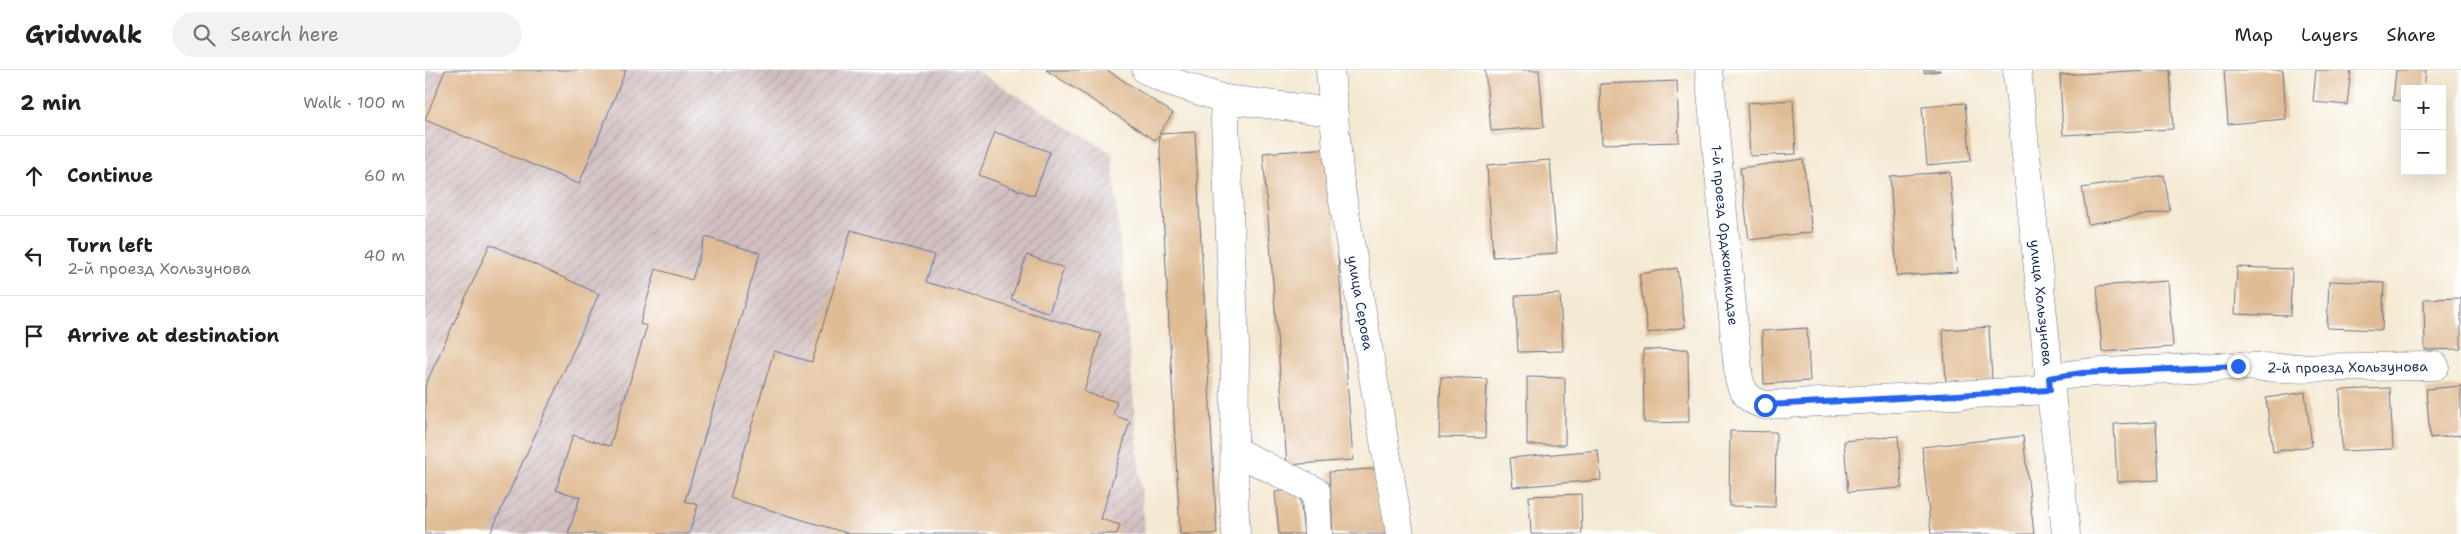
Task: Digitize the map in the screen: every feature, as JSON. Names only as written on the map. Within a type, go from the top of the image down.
[{"type":"street","points":[[1146,70],[1165,80],[1224,99],[1333,112]]},
{"type":"street","name":"улица Серова","points":[[1330,70],[1340,182],[1400,534]]},
{"type":"street","name":"1-й проезд Орджоникидзе","points":[[1709,70],[1739,380],[1742,391],[1749,398]]},
{"type":"street","name":"улица Хользунова","points":[[2017,70],[2066,534]]},
{"type":"street","points":[[1224,99],[1235,346],[1236,534]]},
{"type":"street","name":"2-й проезд Хользунова","points":[[1749,398],[1765,405],[2049,384],[2082,373],[2238,366],[2282,368],[2435,366]]},
{"type":"street","points":[[1235,451],[1316,491],[1318,534]]},
{"type":"shaded area","points":[[425,70],[975,70],[1112,153],[1145,534],[425,534]]},
{"type":"building","points":[[445,70],[626,70],[579,184],[425,120]]},
{"type":"building","points":[[1046,70],[1107,70],[1173,113],[1159,134],[1195,132],[1217,534],[1180,534],[1159,135],[1155,140]]},
{"type":"building","points":[[1485,70],[1539,70],[1544,127],[1491,131]]},
{"type":"building","points":[[1924,70],[1940,70],[1940,71],[1924,73]]},
{"type":"building","points":[[2170,70],[2173,129],[2063,135],[2060,75]]},
{"type":"building","points":[[2224,70],[2283,70],[2286,119],[2228,124]]},
{"type":"building","points":[[2316,70],[2351,70],[2347,105],[2313,102]]},
{"type":"building","points":[[2396,70],[2426,70],[2424,85],[2401,85],[2401,101],[2393,100]]},
{"type":"building","points":[[1677,81],[1679,142],[1602,144],[1600,84]]},
{"type":"building","points":[[1793,100],[1796,154],[1750,156],[1747,103]]},
{"type":"building","points":[[1965,103],[1971,161],[1927,165],[1922,107]]},
{"type":"building","points":[[995,132],[1050,152],[1034,196],[979,175]]},
{"type":"building","points":[[1330,148],[1353,460],[1287,465],[1263,153]]},
{"type":"building","points":[[1803,159],[1812,232],[1749,240],[1740,168]]},
{"type":"building","points":[[1550,160],[1557,253],[1493,257],[1487,165]]},
{"type":"building","points":[[1950,172],[1957,272],[1897,276],[1890,176]]},
{"type":"building","points":[[2164,175],[2170,211],[2088,224],[2082,188]]},
{"type":"building","points":[[851,230],[934,255],[926,282],[1101,334],[1084,392],[1117,402],[1113,415],[1130,421],[1101,519],[1120,525],[1117,534],[850,534],[730,498],[774,351],[812,362]]},
{"type":"building","points":[[705,237],[760,253],[685,501],[698,505],[689,534],[568,534],[580,497],[556,490],[573,435],[610,446],[647,326],[640,324],[656,269],[692,280]]},
{"type":"building","points":[[490,244],[599,294],[490,534],[425,534],[425,386]]},
{"type":"building","points":[[1027,255],[1064,268],[1049,313],[1011,299]]},
{"type":"building","points":[[2237,267],[2292,269],[2290,316],[2235,314]]},
{"type":"building","points":[[1677,268],[1685,327],[1648,333],[1639,274]]},
{"type":"building","points":[[2168,281],[2173,347],[2102,352],[2097,286]]},
{"type":"building","points":[[2329,281],[2384,283],[2382,330],[2327,328]]},
{"type":"building","points":[[1560,294],[1563,351],[1518,352],[1515,296]]},
{"type":"building","points":[[2461,298],[2461,349],[2425,350],[2424,299]]},
{"type":"building","points":[[1989,327],[1992,380],[1946,383],[1943,330]]},
{"type":"building","points":[[1807,328],[1810,381],[1764,384],[1762,331]]},
{"type":"building","points":[[1688,349],[1689,422],[1644,423],[1643,350]]},
{"type":"building","points":[[1441,377],[1487,379],[1485,438],[1439,437]]},
{"type":"building","points":[[1527,377],[1565,378],[1565,445],[1527,445]]},
{"type":"building","points":[[2461,386],[2461,435],[2430,438],[2426,389]]},
{"type":"building","points":[[2390,388],[2393,449],[2342,451],[2340,390]]},
{"type":"building","points":[[2305,392],[2312,446],[2273,452],[2266,398]]},
{"type":"building","points":[[2156,422],[2159,480],[2117,482],[2114,424]]},
{"type":"building","points":[[1730,431],[1776,432],[1775,507],[1729,506]]},
{"type":"building","points":[[1898,436],[1902,488],[1848,492],[1844,441]]},
{"type":"building","points":[[2023,436],[2034,534],[1931,534],[1922,447]]},
{"type":"building","points":[[1598,450],[1601,480],[1513,487],[1510,458]]},
{"type":"building","points":[[1384,468],[1389,534],[1333,534],[1329,472]]},
{"type":"building","points":[[1299,489],[1304,534],[1279,534],[1275,492]]},
{"type":"building","points":[[1581,494],[1582,534],[1531,534],[1529,496]]},
{"type":"route","points":[[1765,405],[2050,390],[2049,378],[2082,373],[2238,366]]}]
